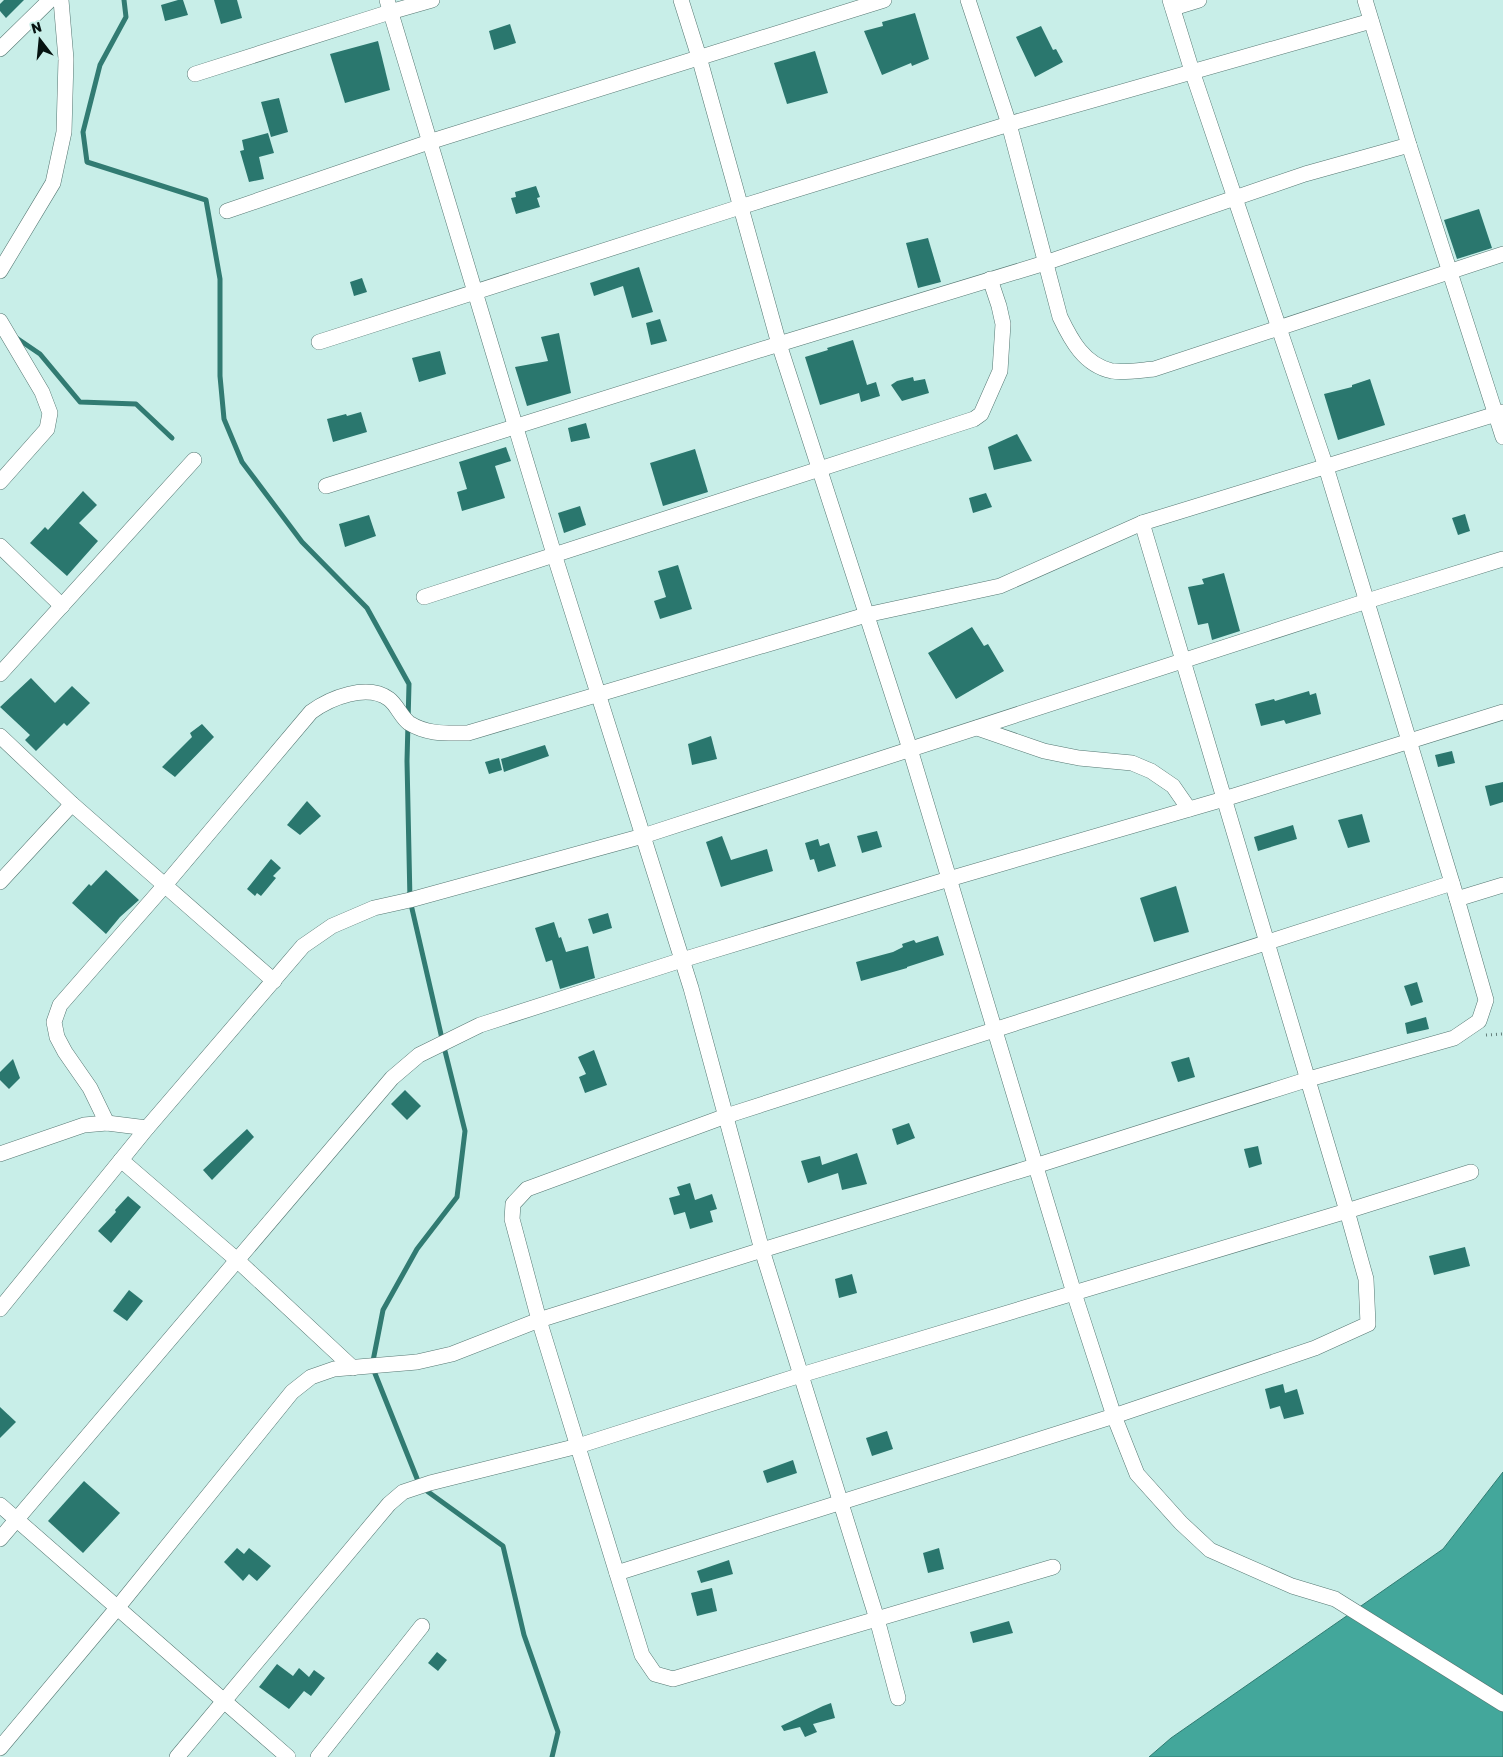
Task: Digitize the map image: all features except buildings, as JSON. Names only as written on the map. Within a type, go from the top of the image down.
[{"type":"street","points":[[0,49],[50,0]]},
{"type":"street","points":[[0,271],[53,183],[64,132],[66,59],[61,0]]},
{"type":"street","points":[[195,74],[388,6],[432,0]]},
{"type":"street","points":[[681,0],[700,56],[779,344],[910,750],[996,1029],[1074,1293],[1114,1416],[1137,1474],[1180,1523],[1210,1550],[1292,1586],[1335,1599],[1503,1704]]},
{"type":"street","points":[[227,211],[429,142],[884,0]]},
{"type":"street","points":[[968,0],[1009,124],[1044,263],[1060,317],[1070,338],[1087,360],[1112,371],[1154,369],[1503,254]]},
{"type":"street","points":[[0,1748],[118,1607],[292,1392],[311,1377],[334,1369],[417,1362],[452,1354],[539,1320],[1309,1079],[1454,1038],[1479,1021],[1486,1000],[1457,899],[1326,467],[1192,71],[1172,4],[1199,0]]},
{"type":"street","points":[[1365,0],[1408,145],[1499,413],[1503,437]]},
{"type":"street","points":[[388,6],[554,554],[682,960],[762,1250],[877,1619],[898,1698]]},
{"type":"street","points":[[319,342],[740,207],[1009,124],[1371,21]]},
{"type":"street","points":[[326,486],[1044,263],[1305,174],[1408,145]]},
{"type":"street","points":[[424,597],[974,419],[981,414],[1000,371],[1004,336],[999,306],[990,279]]},
{"type":"street","points":[[0,321],[42,392],[50,413],[47,430],[0,482]]},
{"type":"street","points":[[108,1123],[90,1088],[57,1037],[54,1022],[60,1005],[165,885],[311,712],[323,703],[336,697],[370,692],[389,699],[408,722],[435,734],[468,733],[866,615],[1000,586],[1142,523],[1499,413]]},
{"type":"street","points":[[0,674],[194,460]]},
{"type":"street","points":[[617,1574],[1114,1416],[1315,1348],[1368,1324],[1366,1279],[1347,1211],[1142,523]]},
{"type":"street","points":[[0,546],[62,606]]},
{"type":"street","points":[[0,1309],[147,1128],[303,946],[332,926],[374,908],[410,900],[644,836],[1367,601],[1503,559]]},
{"type":"street","points":[[0,1539],[392,1078],[419,1055],[480,1026],[682,960],[1189,809],[1503,712]]},
{"type":"street","points":[[977,728],[1044,751],[1079,758],[1132,763],[1151,771],[1173,786],[1189,809]]},
{"type":"street","points":[[0,736],[72,804],[274,981]]},
{"type":"street","points":[[0,882],[72,804]]},
{"type":"street","points":[[1053,1567],[673,1679],[655,1674],[642,1656],[539,1320],[512,1219],[513,1204],[527,1189],[726,1116],[1452,883]]},
{"type":"street","points":[[1457,899],[1503,885]]},
{"type":"street","points":[[0,1154],[84,1125],[108,1123],[147,1128]]},
{"type":"street","points":[[121,1160],[238,1260],[353,1368]]},
{"type":"street","points":[[177,1757],[389,1504],[404,1492],[430,1483],[578,1446],[801,1375],[1471,1172]]},
{"type":"street","points":[[0,1505],[288,1757]]},
{"type":"street","points":[[318,1757],[422,1626]]},
{"type":"shaded area","points":[[1503,1472],[1503,1757],[1149,1757],[1171,1738],[1443,1549]]},
{"type":"waterway","points":[[124,0],[126,17],[100,65],[83,132],[87,162],[206,200],[220,279],[220,376],[224,419],[242,462],[302,542],[367,608],[409,684],[407,761],[410,900],[465,1131],[457,1197],[417,1249],[383,1310],[372,1366],[420,1486],[503,1546],[524,1635],[558,1732],[552,1757]]},
{"type":"waterway","points":[[15,337],[40,354],[80,402],[136,404],[172,438]]}]
